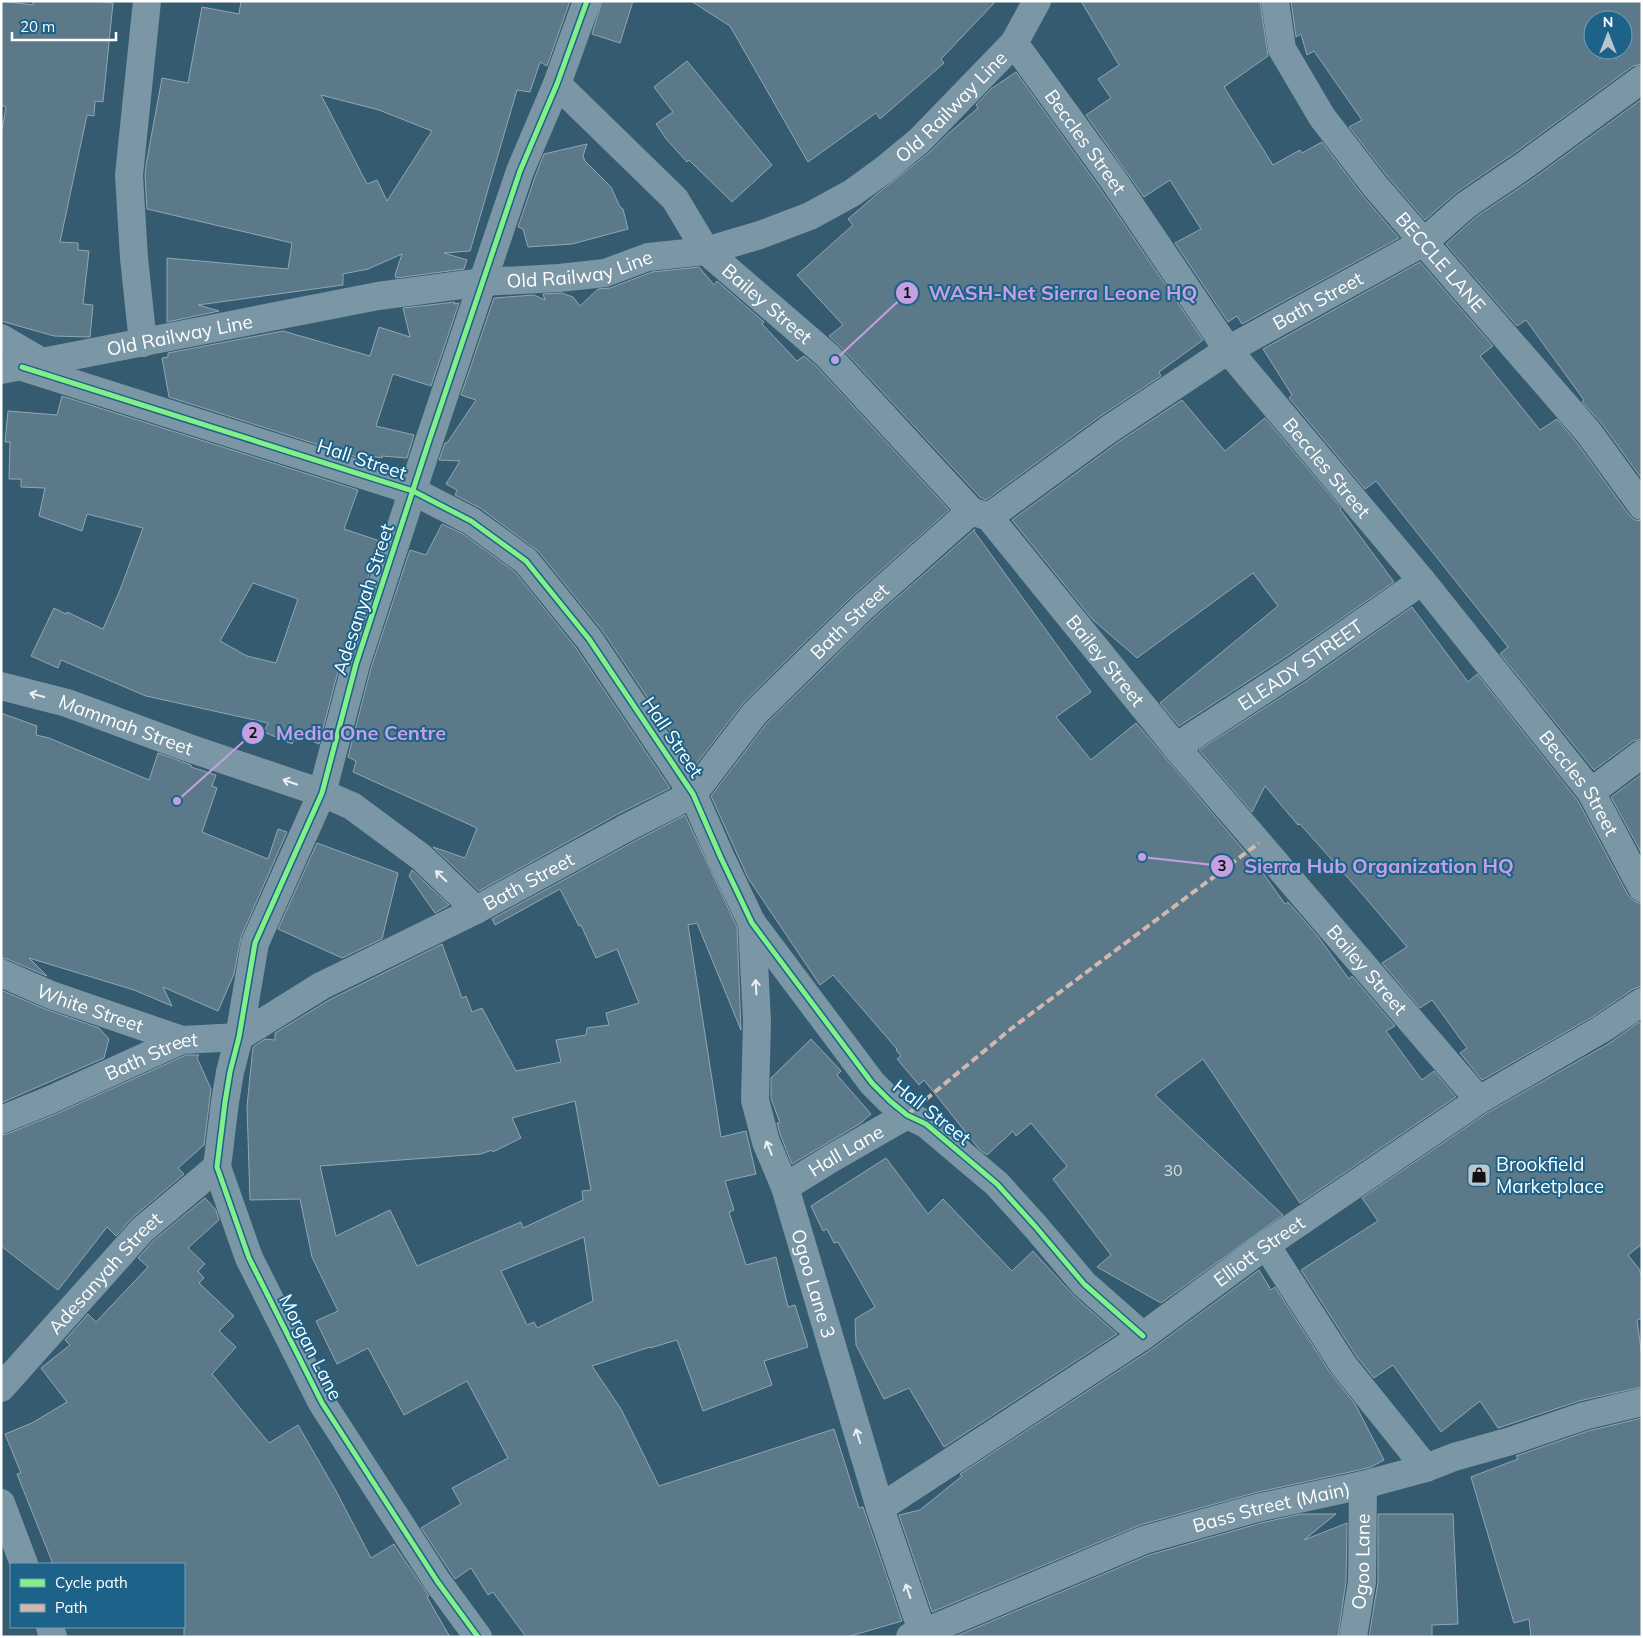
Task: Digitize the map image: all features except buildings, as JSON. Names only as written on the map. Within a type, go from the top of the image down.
[{"type":"street","points":[[143,343],[134,258],[129,175],[147,1]]},
{"type":"street","points":[[482,282],[520,171],[557,84],[587,1]]},
{"type":"street","name":"Old Railway Line","points":[[22,367],[378,296],[482,282],[559,278],[605,273],[648,256],[706,251],[760,235],[810,216],[852,193],[920,140],[1014,43],[1038,1]]},
{"type":"street","name":"BECCLE LANE","points":[[1275,1],[1282,50],[1322,117],[1375,186],[1589,433],[1642,506]]},
{"type":"street","name":"Beccles Street","points":[[1014,43],[1112,178],[1228,350],[1422,580],[1591,792],[1642,888]]},
{"type":"street","name":"Bath Street","points":[[1,1120],[50,1100],[182,1040],[240,1038],[321,986],[476,910],[626,828],[693,794],[755,714],[862,608],[980,514],[1228,350],[1424,242],[1466,205],[1525,165],[1642,79]]},
{"type":"street","name":"Bailey Street","points":[[557,84],[674,199],[706,251],[827,355],[980,514],[1479,1100]]},
{"type":"street","name":"Adesanyah Street","points":[[240,1038],[255,943],[322,793],[356,664],[482,282]]},
{"type":"street","name":"Hall Street","points":[[1,338],[22,367],[413,491],[471,521],[526,561],[589,639],[693,794],[752,923],[872,1082],[907,1115],[926,1124],[996,1184],[1035,1226],[1084,1284],[1143,1336]]},
{"type":"street","name":"ELEADY STREET","points":[[1176,746],[1296,669],[1422,580]]},
{"type":"street","name":"Mammah Street","points":[[1,686],[67,703],[322,793],[352,806],[421,857],[476,910]]},
{"type":"street","points":[[1591,792],[1642,754]]},
{"type":"street","name":"Ogoo Lane 3","points":[[752,923],[757,1021],[755,1100],[766,1142],[785,1187],[919,1636]]},
{"type":"street","name":"White Street","points":[[1,973],[51,995],[182,1040]]},
{"type":"street","name":"Elliott Street","points":[[880,1508],[1143,1336],[1266,1245],[1479,1100],[1600,1030],[1642,1002]]},
{"type":"street","name":"Morgan Lane","points":[[240,1038],[230,1072],[217,1167],[248,1258],[322,1402],[437,1580],[478,1637]]},
{"type":"street","name":"Hall Lane","points":[[785,1187],[907,1115]]},
{"type":"street","name":"Adesanyah Street","points":[[1,1388],[142,1230],[217,1167]]},
{"type":"street","points":[[1266,1245],[1344,1366],[1426,1468]]},
{"type":"street","name":"Bass Street (Main)","points":[[919,1636],[1144,1540],[1257,1508],[1363,1485],[1426,1468],[1454,1457],[1511,1441],[1584,1416],[1642,1402]]},
{"type":"street","name":"Ogoo Lane","points":[[1353,1637],[1362,1582],[1363,1485]]},
{"type":"street","points":[[1,1503],[24,1563]]},
{"type":"marked path","points":[[907,1115],[1012,1028],[1259,843]]},
{"type":"cycle path","points":[[478,1637],[437,1581],[322,1403],[249,1258],[217,1167],[230,1072],[239,1037],[255,943],[322,793],[356,664],[429,441],[520,171],[557,84],[587,1]]},
{"type":"cycle path","points":[[22,367],[413,491],[471,521],[526,561],[589,639],[693,794],[752,923],[872,1083],[907,1115],[926,1124],[997,1184],[1084,1284],[1143,1336]]},
{"type":"place","name":"WASH-Net Sierra Leone HQ","points":[[835,360]]},
{"type":"place","name":"Media One Centre","points":[[177,801]]},
{"type":"place","name":"Sierra Hub Organization HQ","points":[[1142,857]]},
{"type":"place","name":"Brookfield Marketplace","points":[[1479,1175]]}]
